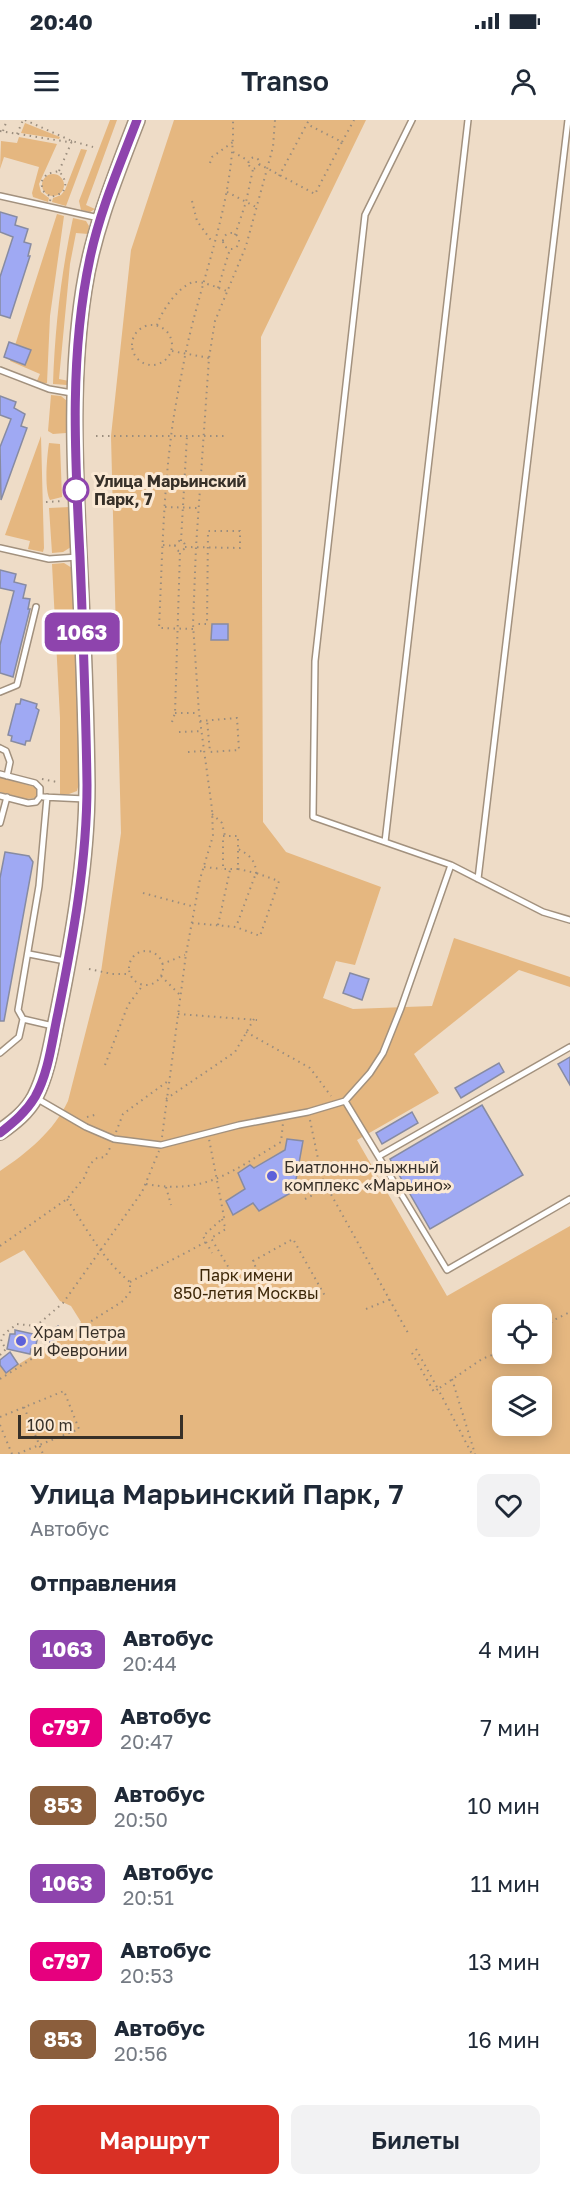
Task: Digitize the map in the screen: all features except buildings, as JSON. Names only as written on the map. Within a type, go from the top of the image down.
[{"type":"main road","points":[[0,1132],[19,1118],[35,1097],[46,1065],[68,962],[80,881],[87,799],[80,557],[76,512],[75,394],[84,291],[90,256],[100,218],[137,120]]},
{"type":"lane","points":[[412,120],[365,215],[315,661],[313,817],[451,865],[543,912],[570,920]]},
{"type":"lane","points":[[385,842],[468,120]]},
{"type":"lane","points":[[478,879],[567,120]]},
{"type":"lane","points":[[0,196],[100,218]]},
{"type":"lane","points":[[0,370],[49,389],[75,394]]},
{"type":"lane","points":[[0,548],[49,559],[80,557]]},
{"type":"lane","points":[[0,692],[17,686],[36,607]]},
{"type":"lane","points":[[0,748],[6,751],[10,762],[7,776]]},
{"type":"lane","points":[[0,774],[35,783],[40,788],[43,797],[39,886],[18,1010],[23,1020],[19,1037],[0,1053]]},
{"type":"lane","points":[[0,823],[3,796],[28,802],[36,802],[43,797],[87,799]]},
{"type":"lane","points":[[35,1097],[86,1127],[114,1139],[161,1145],[308,1112],[345,1101],[370,1073],[383,1053],[451,865]]},
{"type":"lane","points":[[28,954],[68,962]]},
{"type":"lane","points":[[23,1020],[55,1026]]},
{"type":"lane","points":[[379,1156],[570,1047]]},
{"type":"lane","points":[[345,1101],[447,1270],[570,1199]]},
{"type":"path","points":[[7,120],[2,131],[72,141]]},
{"type":"path","points":[[17,134],[24,120],[72,141],[93,147]]},
{"type":"path","points":[[194,628],[159,628],[165,507],[171,436],[186,354],[202,283],[227,192],[233,152],[233,120]]},
{"type":"path","points":[[0,1355],[6,1349],[1,1340],[4,1334],[17,1324],[36,1326],[63,1303],[142,1192],[161,1145],[186,954],[204,867],[213,836],[199,713],[193,624],[209,358],[215,321],[246,246],[273,147],[275,120]]},
{"type":"path","points":[[279,176],[309,120]]},
{"type":"path","points":[[249,161],[256,158],[259,164],[267,169],[315,194],[354,120]]},
{"type":"path","points":[[307,124],[342,142]]},
{"type":"path","points":[[59,171],[72,141]]},
{"type":"path","points":[[210,163],[212,157],[233,142]]},
{"type":"path","points":[[233,152],[249,161]]},
{"type":"path","points":[[249,161],[249,166],[253,169]]},
{"type":"path","points":[[235,235],[246,202],[253,169],[259,164]]},
{"type":"path","points":[[51,197],[59,195],[65,186],[64,178],[59,171]]},
{"type":"path","points":[[51,197],[43,191],[42,179],[47,174],[59,171]]},
{"type":"path","points":[[227,192],[256,207]]},
{"type":"path","points":[[48,206],[51,197]]},
{"type":"path","points":[[192,201],[197,221],[214,244]]},
{"type":"path","points":[[223,240],[227,234],[235,235]]},
{"type":"path","points":[[235,235],[238,243]]},
{"type":"path","points":[[216,237],[223,240],[226,247],[230,249]]},
{"type":"path","points":[[238,243],[246,246]]},
{"type":"path","points":[[218,288],[230,249],[238,243]]},
{"type":"path","points":[[157,325],[159,318],[175,296],[188,285],[195,282],[202,283],[227,291]]},
{"type":"path","points":[[147,325],[157,325],[170,335],[172,351],[167,360],[155,366],[142,363],[133,352],[132,338],[136,332],[147,325]]},
{"type":"path","points":[[172,351],[209,358]]},
{"type":"path","points":[[96,436],[226,436]]},
{"type":"path","points":[[185,547],[184,542],[181,541],[187,436]]},
{"type":"path","points":[[165,507],[199,508]]},
{"type":"path","points":[[180,551],[185,547],[207,547],[240,548],[240,531],[208,531],[207,547],[207,624],[193,624]]},
{"type":"path","points":[[175,546],[181,541]]},
{"type":"path","points":[[163,545],[175,546],[180,551],[176,713],[172,722]]},
{"type":"path","points":[[176,713],[199,713]]},
{"type":"path","points":[[188,752],[239,750],[237,718],[200,721]]},
{"type":"path","points":[[207,720],[210,752]]},
{"type":"path","points":[[178,732],[202,731]]},
{"type":"path","points":[[212,813],[222,823],[225,836],[223,836],[223,869]]},
{"type":"path","points":[[225,836],[238,836],[238,869]]},
{"type":"path","points":[[236,927],[256,873],[255,863],[250,856],[238,849]]},
{"type":"path","points":[[192,922],[236,927],[260,936],[279,881],[238,869],[204,867]]},
{"type":"path","points":[[218,925],[230,869]]},
{"type":"path","points":[[143,893],[195,907]]},
{"type":"path","points":[[149,951],[154,953],[162,964],[161,976],[153,983],[143,985],[134,980],[130,974],[131,960],[139,953],[149,951]]},
{"type":"path","points":[[162,964],[186,954]]},
{"type":"path","points":[[89,969],[111,974],[130,974]]},
{"type":"path","points":[[161,976],[181,995]]},
{"type":"path","points":[[105,1065],[128,1005],[143,985]]},
{"type":"path","points":[[166,1099],[235,1052],[255,1020],[178,1014]]},
{"type":"path","points":[[246,1032],[310,1068],[336,1104]]},
{"type":"path","points":[[0,1246],[67,1199],[84,1178],[90,1164],[97,1158],[105,1157],[123,1114],[168,1081]]},
{"type":"path","points":[[308,1112],[322,1178],[408,1333]]},
{"type":"path","points":[[146,1184],[166,1187],[200,1186],[217,1179],[281,1142],[284,1116]]},
{"type":"path","points":[[208,1134],[224,1216],[203,1236],[212,1253]]},
{"type":"path","points":[[305,1199],[310,1196],[322,1178]]},
{"type":"path","points":[[166,1187],[171,1205]]},
{"type":"path","points":[[67,1199],[100,1250],[120,1274],[130,1282]]},
{"type":"path","points":[[222,1219],[226,1229],[211,1238],[236,1280],[256,1268],[253,1261],[293,1239],[325,1296]]},
{"type":"path","points":[[130,1282],[206,1242]]},
{"type":"path","points":[[0,1379],[123,1301],[130,1292],[130,1282]]},
{"type":"path","points":[[366,1309],[391,1299]]},
{"type":"path","points":[[552,1323],[570,1312]]},
{"type":"path","points":[[416,1349],[473,1454]]},
{"type":"path","points":[[412,1353],[434,1392],[482,1359],[492,1355]]},
{"type":"path","points":[[452,1380],[473,1454]]},
{"type":"path","points":[[0,1417],[64,1391],[79,1429],[17,1454]]},
{"type":"path","points":[[24,1407],[43,1454]]},
{"type":"path","points":[[0,1425],[12,1454]]},
{"type":"path","points":[[0,1440],[5,1437]]},
{"type":"green space","points":[[110,120],[117,120],[86,205],[95,209],[90,212],[81,210],[79,201]]},
{"type":"green space","name":"Парк имени 850-летия Москвы","points":[[174,120],[366,120],[261,337],[263,822],[286,852],[381,887],[355,965],[336,961],[323,998],[353,1009],[432,1006],[454,938],[570,977],[570,987],[519,970],[414,1054],[439,1093],[357,1140],[447,1296],[570,1226],[570,1454],[0,1454],[0,1360],[10,1352],[19,1364],[75,1329],[81,1322],[71,1306],[60,1301],[24,1250],[0,1263],[0,1171],[20,1157],[47,1132],[68,1101],[101,972],[121,833],[111,436],[131,250]]},
{"type":"green space","points":[[25,123],[60,137],[59,139],[21,133]]},
{"type":"green space","points":[[19,137],[57,144],[39,184],[41,192],[49,198],[48,202],[33,197],[39,167],[4,157],[0,169],[1,141],[17,143]]},
{"type":"green space","points":[[81,149],[87,150],[66,206],[52,202],[53,198],[61,195],[65,190]]},
{"type":"green space","points":[[53,174],[61,177],[64,185],[61,193],[53,196],[45,193],[42,185],[45,177]]},
{"type":"green space","points":[[57,214],[64,216],[50,316],[47,383],[36,383],[40,374],[10,361]]},
{"type":"green space","points":[[73,218],[86,221],[89,226],[88,234],[76,233],[70,264],[59,379],[69,381],[67,385],[53,384],[59,301]]},
{"type":"green space","points":[[51,395],[61,396],[67,401],[66,433],[53,434],[48,431]]},
{"type":"green space","points":[[41,436],[43,552],[28,549],[30,541],[5,535]]},
{"type":"green space","points":[[49,443],[60,444],[62,497],[50,500],[47,481]]},
{"type":"green space","points":[[70,507],[71,547],[63,552],[52,553],[49,508]]},
{"type":"green space","points":[[64,563],[72,568],[74,573],[80,779],[77,791],[69,794],[60,794],[60,718],[52,564]]},
{"type":"green space","points":[[0,777],[35,787],[38,790],[36,798],[25,799],[0,792]]},
{"type":"bus line","name":"1063","points":[[0,1133],[26,1110],[41,1084],[68,962],[80,887],[85,841],[87,785],[80,557],[76,512],[77,357],[90,256],[100,218],[137,120]]},
{"type":"place","name":"Улица Марьинский Парк, 7","points":[[76,490]]},
{"type":"place","name":"Биатлонно-лыжный комплекс «Марьино»","points":[[272,1176]]},
{"type":"place","name":"Храм Петра и Февронии","points":[[21,1341]]}]
